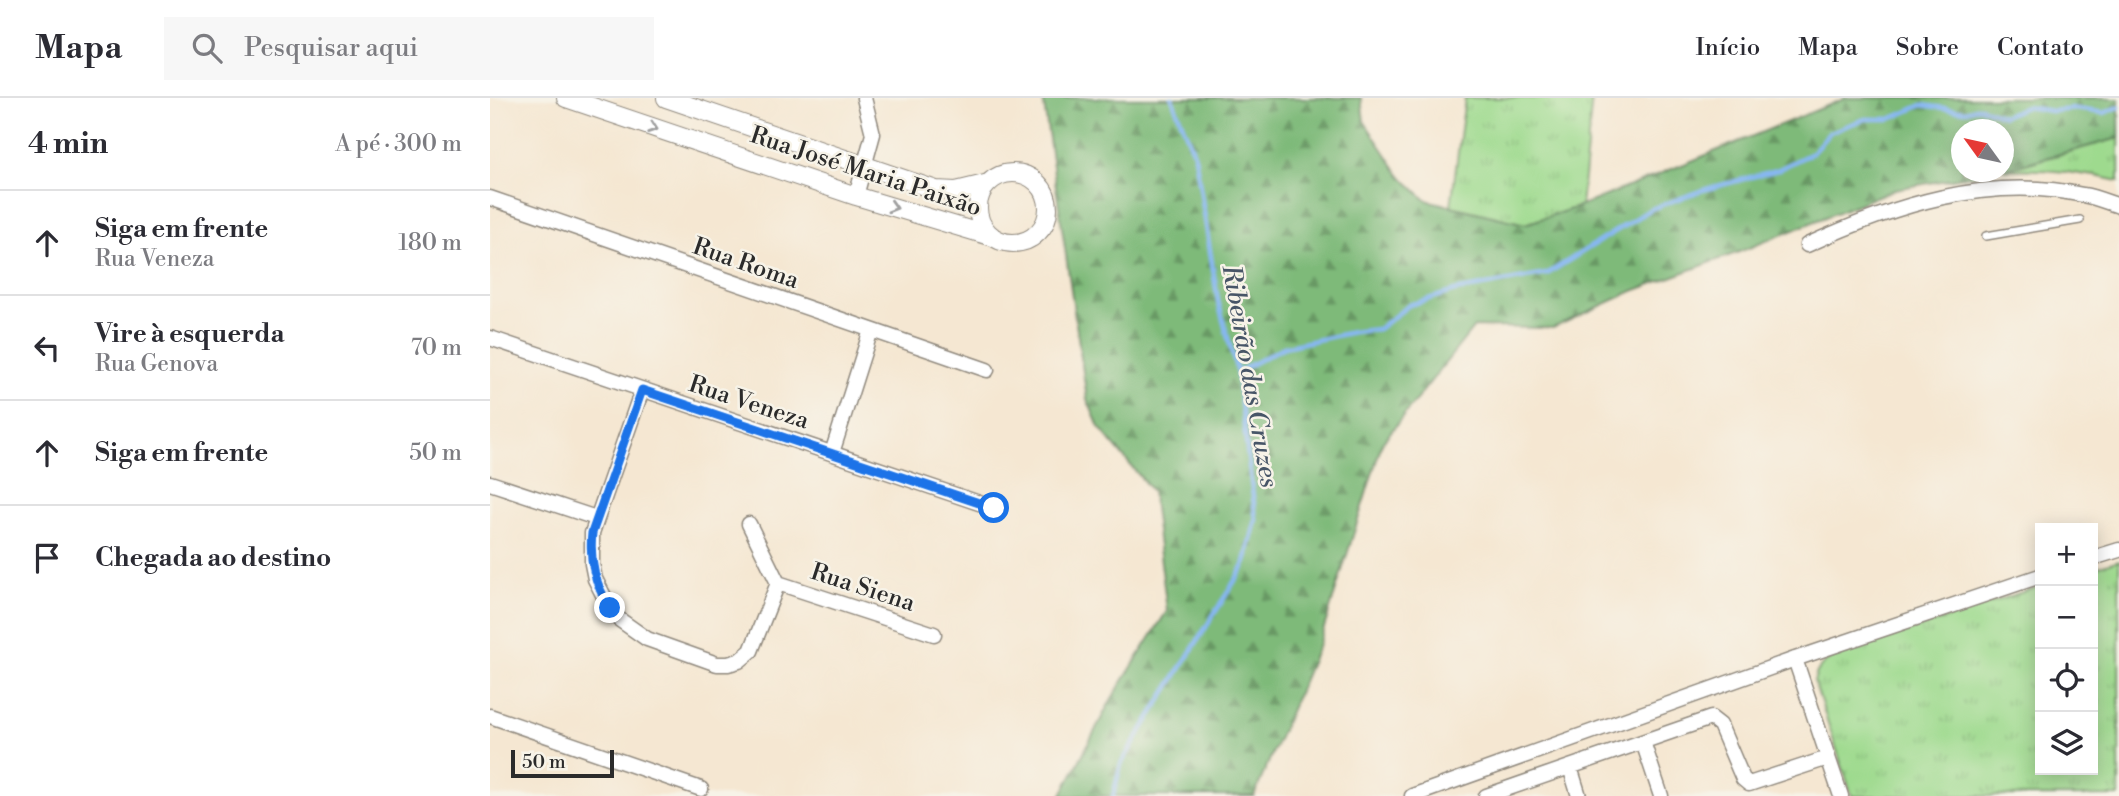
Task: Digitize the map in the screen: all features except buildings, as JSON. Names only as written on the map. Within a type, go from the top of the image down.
[{"type":"street","name":"Rua José Maria Paixão","points":[[566,98],[856,196],[993,237]]},
{"type":"street","name":"Rua José Maria Paixão","points":[[666,98],[936,190],[956,191],[989,183]]},
{"type":"street","points":[[856,196],[873,134],[864,98]]},
{"type":"street","points":[[1013,172],[1026,174],[1037,181],[1045,192],[1049,205],[1041,230],[1031,239],[1018,243],[993,237],[983,226],[978,211],[980,196],[989,183],[999,175],[1013,172]]},
{"type":"street","points":[[1807,245],[1856,222],[1934,197],[2034,188],[2082,195],[2119,206]]},
{"type":"street","name":"Rua Roma","points":[[490,198],[987,370]]},
{"type":"street","points":[[832,453],[871,330]]},
{"type":"street","name":"Rua Veneza","points":[[490,338],[994,508]]},
{"type":"street","points":[[642,390],[596,518],[590,548],[595,579],[620,620],[647,639],[717,664],[739,662],[754,646],[778,583],[749,524]]},
{"type":"street","points":[[491,487],[596,518]]},
{"type":"street","points":[[2098,556],[2119,550]]},
{"type":"street","points":[[1412,796],[1795,659],[2035,578]]},
{"type":"street","name":"Rua Siena","points":[[778,583],[934,634]]},
{"type":"street","points":[[1795,659],[1841,796]]},
{"type":"street","points":[[490,716],[701,789]]},
{"type":"street","points":[[1493,795],[1711,718],[1716,720],[1743,779],[1749,784],[1828,758]]},
{"type":"street","points":[[1643,742],[1661,796]]},
{"type":"street","points":[[1570,767],[1579,796]]},
{"type":"lane","points":[[1986,236],[2080,220]]},
{"type":"green space","points":[[1043,98],[1361,98],[1364,121],[1400,175],[1426,200],[1525,224],[1581,206],[1846,98],[2119,98],[2119,138],[2014,166],[2014,119],[1951,119],[1951,179],[1895,189],[1739,252],[1633,291],[1553,328],[1474,327],[1382,443],[1319,644],[1254,796],[1061,796],[1111,700],[1167,611],[1152,491],[1099,427],[1087,399]]},
{"type":"green space","points":[[1465,98],[1592,98],[1581,206],[1525,224],[1451,206]]},
{"type":"green space","points":[[2119,138],[2119,181],[2062,171],[2014,170],[2014,167]]},
{"type":"green space","points":[[2119,560],[2119,796],[1852,796],[1814,681],[1820,667],[1832,658],[2035,588],[2035,775],[2098,775],[2098,566]]},
{"type":"waterway","name":"Ribeirão das Cruzes","points":[[1113,796],[1121,764],[1244,566],[1256,520],[1237,372],[1218,301],[1195,156],[1172,98]]},
{"type":"waterway","points":[[1237,372],[1284,347],[1378,329],[1409,305],[1455,291],[1547,274],[1651,209],[1703,190],[1777,170],[1812,153],[1830,132],[1865,119],[1890,119],[1922,105],[1965,111],[1980,107],[2003,116],[2026,107],[2104,113],[2119,107]]},
{"type":"route","points":[[610,608],[595,579],[590,548],[592,533],[642,390],[994,508]]}]
